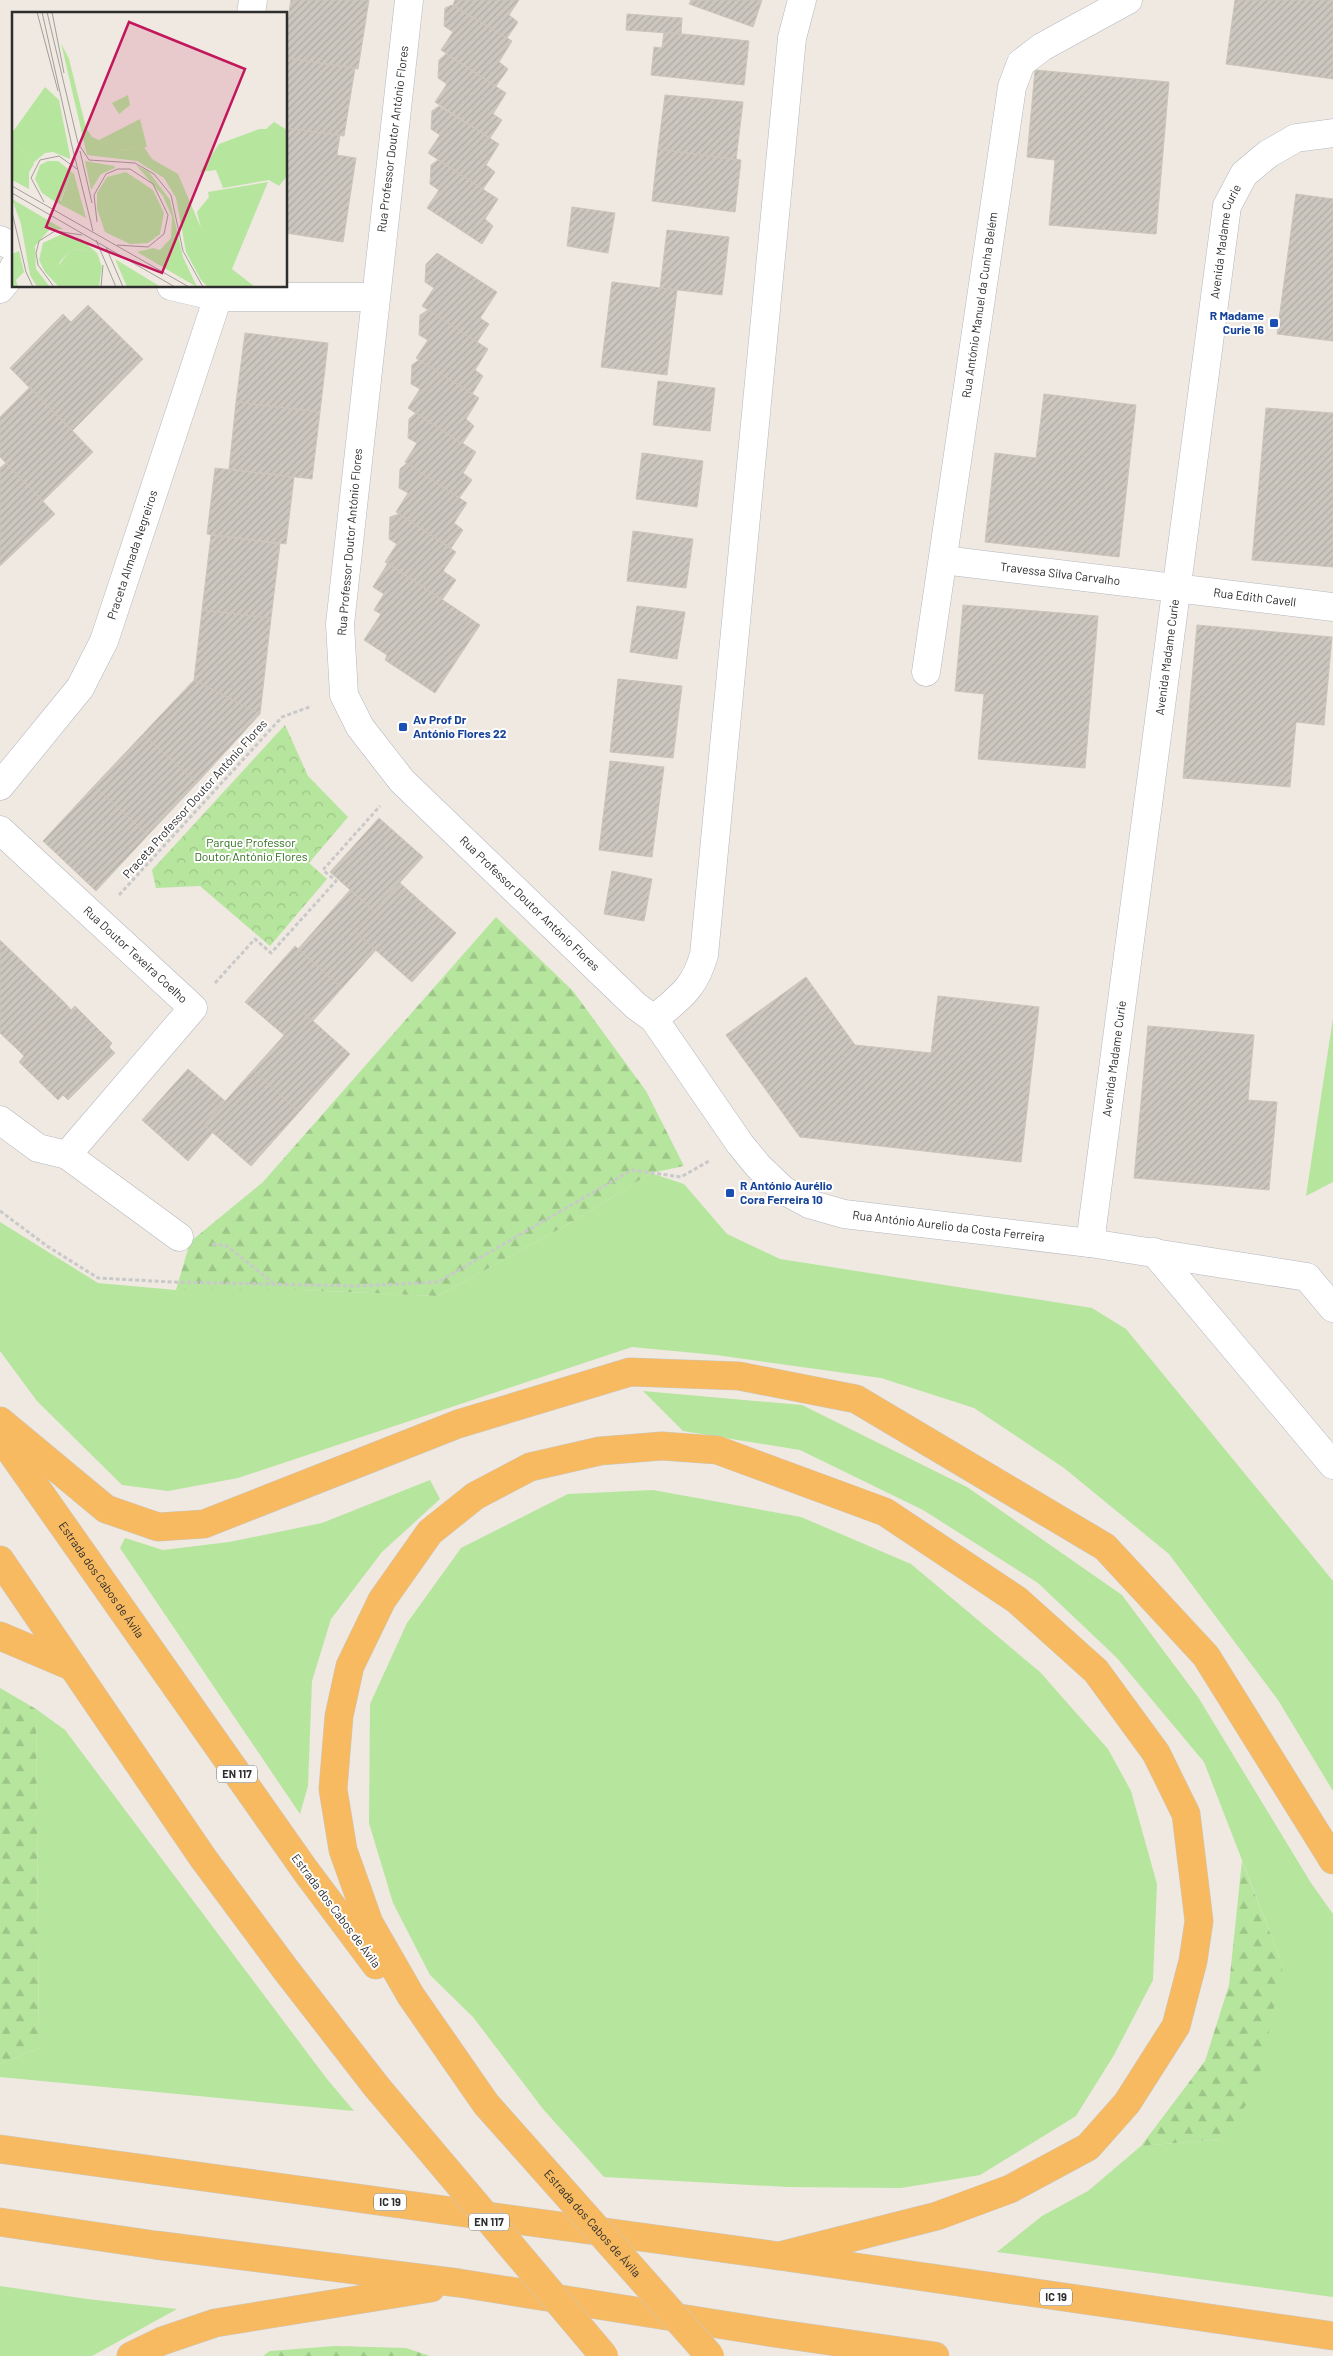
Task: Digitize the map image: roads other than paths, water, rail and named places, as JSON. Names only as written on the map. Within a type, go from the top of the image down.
[{"type":"highway","points":[[0,1421],[106,1509],[158,1527],[204,1524],[458,1424],[630,1372],[739,1376],[856,1399],[1105,1548],[1206,1656],[1333,1860]]},
{"type":"highway","name":"Estrada dos Cabos de Ávila","points":[[0,1436],[305,1870],[407,2006],[486,2104],[710,2356]]},
{"type":"highway","points":[[486,2104],[411,1996],[369,1923],[344,1850],[333,1789],[339,1716],[350,1666],[382,1600],[430,1532],[475,1496],[530,1467],[600,1451],[662,1446],[717,1450],[885,1512],[1017,1600],[1096,1671],[1156,1753],[1186,1814],[1199,1921],[1194,1961],[1176,2026],[1128,2103],[1088,2147],[1010,2189],[937,2216],[779,2256]]},
{"type":"highway","name":"EN 117","points":[[0,1560],[203,1858],[376,2086],[604,2356]]},
{"type":"highway","points":[[0,1636],[73,1667]]},
{"type":"highway","name":"IC 19","points":[[0,2149],[779,2256],[1333,2336]]},
{"type":"highway","points":[[0,2222],[155,2245],[460,2283],[774,2333],[936,2356]]},
{"type":"highway","points":[[130,2356],[162,2342],[215,2324],[460,2283]]},
{"type":"street","name":"Rua Professor Doutor António Flores","points":[[409,0],[340,624],[344,695],[360,727],[402,781],[636,1006],[654,1019]]},
{"type":"street","points":[[654,1019],[687,991],[698,976],[704,955],[792,38],[802,0]]},
{"type":"street","name":"Rua António Manuel da Cunha Belém","points":[[926,672],[1012,87],[1021,63],[1042,46],[1128,0]]},
{"type":"street","name":"Avenida Madame Curie","points":[[1090,1243],[1227,206],[1244,174],[1268,154],[1296,138],[1333,133]]},
{"type":"street","points":[[0,240],[12,246]]},
{"type":"street","points":[[0,289],[12,271]]},
{"type":"street","points":[[187,288],[218,292],[375,297]]},
{"type":"street","name":"Praceta Almada Negreiros","points":[[0,786],[80,688],[104,641],[218,292]]},
{"type":"street","name":"Travessa Silva Carvalho","points":[[943,560],[1176,587]]},
{"type":"street","name":"Rua Edith Cavell","points":[[1176,587],[1333,607]]},
{"type":"street","name":"Rua Doutor Texeira Coelho","points":[[0,830],[193,1008],[67,1155]]},
{"type":"street","name":"Rua António Aurelio da Costa Ferreira","points":[[654,1019],[740,1144],[758,1166],[783,1190],[810,1204],[844,1214],[1090,1243],[1306,1277],[1333,1308]]},
{"type":"street","points":[[0,1120],[38,1148],[67,1155],[179,1237]]},
{"type":"street","points":[[1154,1252],[1333,1465]]},
{"type":"place","name":"R Madame Curie 16","points":[[1274,323]]},
{"type":"place","name":"Av Prof Dr António Flores 22","points":[[403,727]]},
{"type":"place","name":"R António Aurélio Cora Ferreira 10","points":[[730,1193]]},
{"type":"park label","name":"Parque Professor Doutor António Flores","points":[[251,850]]}]
